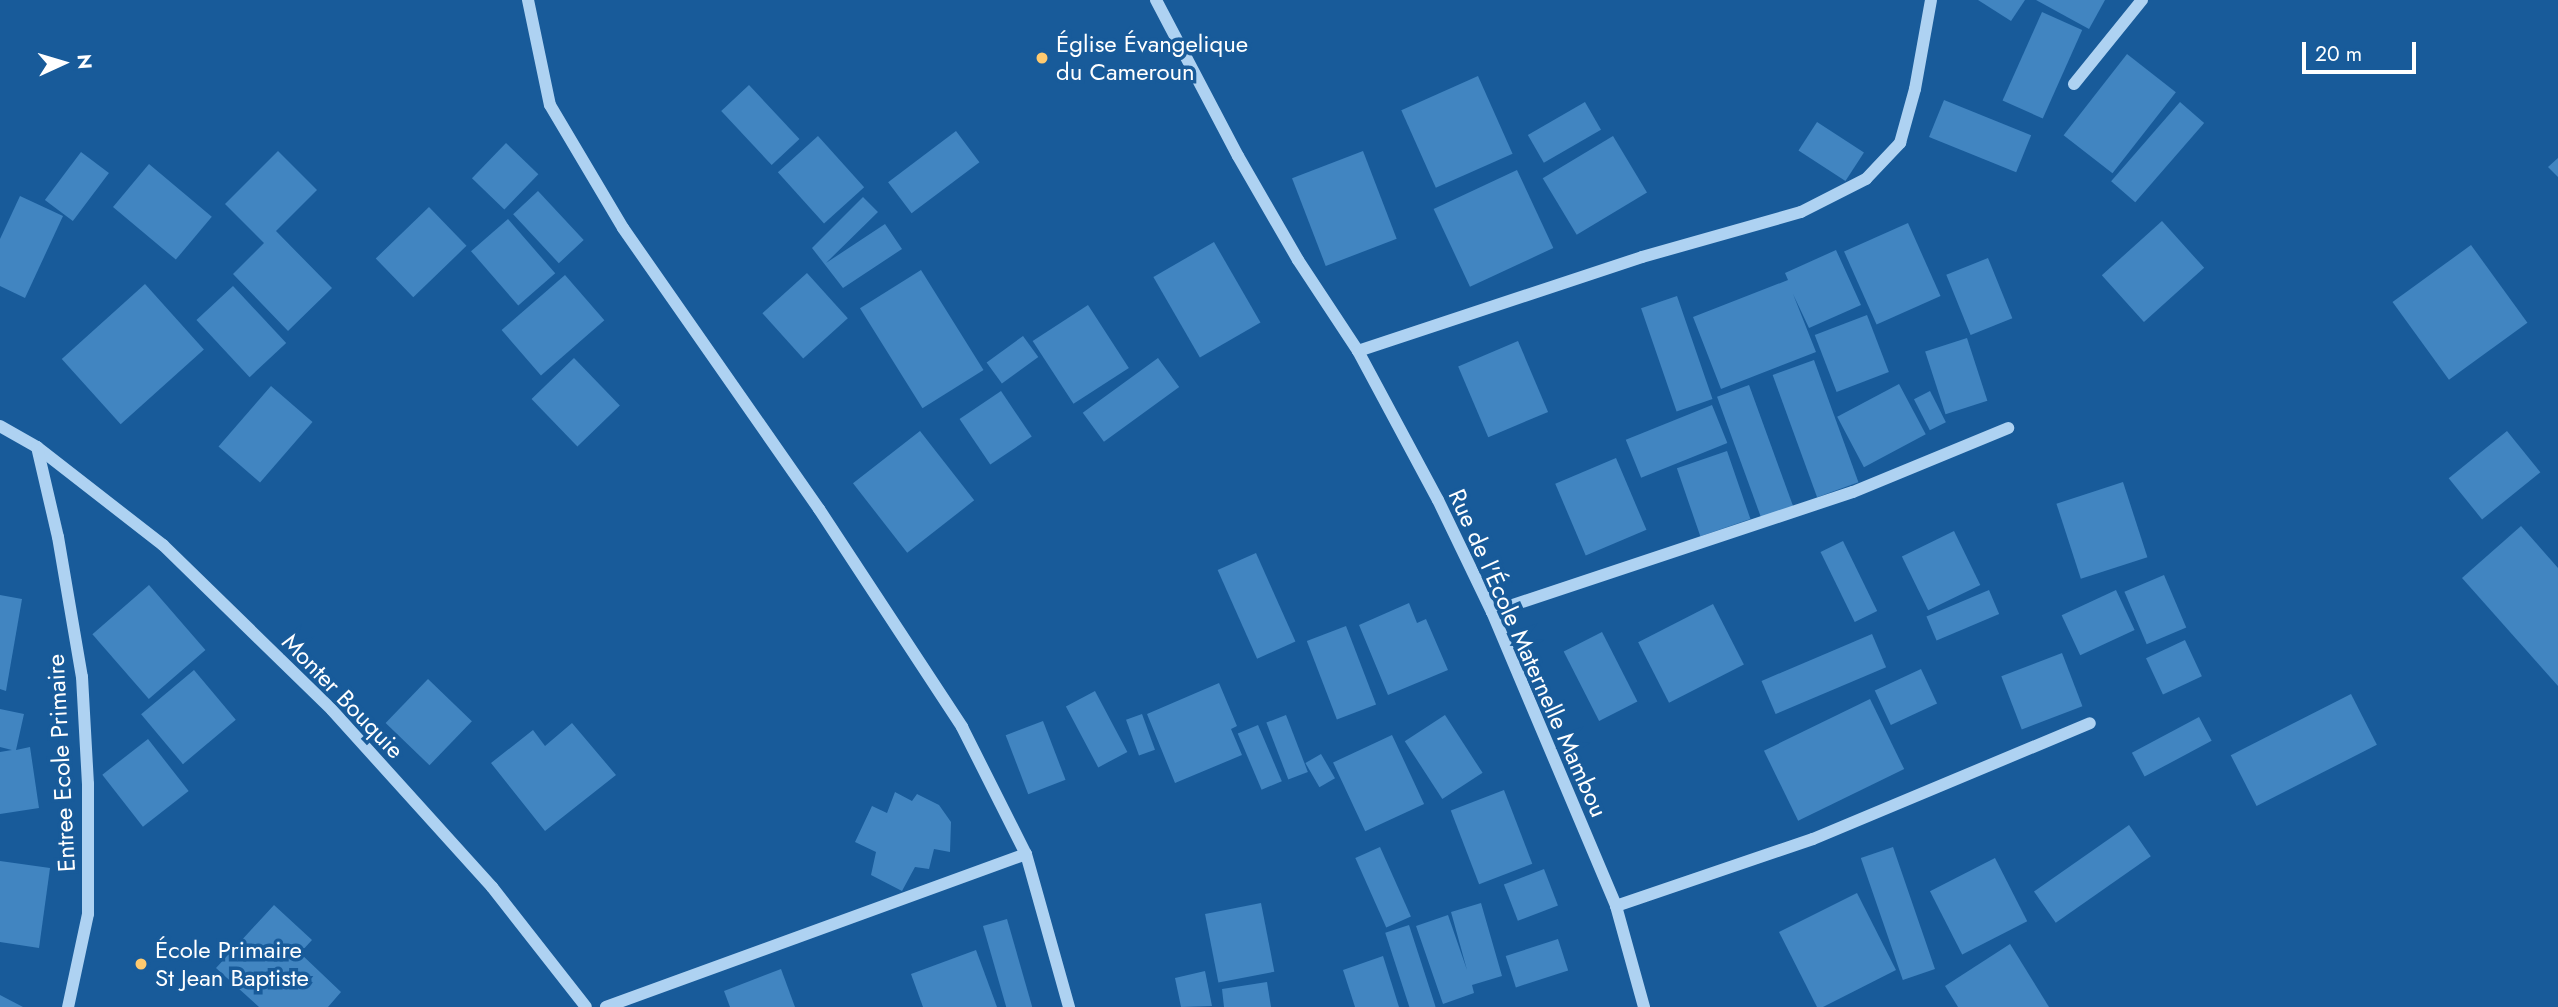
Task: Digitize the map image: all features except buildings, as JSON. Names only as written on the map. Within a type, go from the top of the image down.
[{"type":"street","points":[[528,0],[551,105],[623,228],[819,509],[962,727],[1026,854],[1069,1007]]},
{"type":"street","name":"Rue de l'École Maternelle Mambou","points":[[1156,0],[1238,156],[1298,260],[1358,351],[1438,500],[1493,612],[1616,906],[1644,1007]]},
{"type":"street","points":[[1358,351],[1642,257],[1801,212],[1866,179],[1900,143],[1915,89],[1931,0]]},
{"type":"street","points":[[2074,85],[2142,0]]},
{"type":"street","name":"Monter Bouquie","points":[[0,426],[37,447],[163,545],[332,710],[492,887],[586,1007]]},
{"type":"street","points":[[1493,612],[1853,492],[2008,428]]},
{"type":"street","name":"Entree Ecole Primaire","points":[[37,447],[58,537],[82,677],[88,784],[88,914],[68,1007]]},
{"type":"street","points":[[1616,906],[1813,839],[2090,723]]},
{"type":"street","points":[[606,1007],[1026,854]]},
{"type":"place","name":"Église Évangelique du Cameroun","points":[[1042,58]]},
{"type":"place","name":"École Primaire St Jean Baptiste","points":[[141,964]]}]
